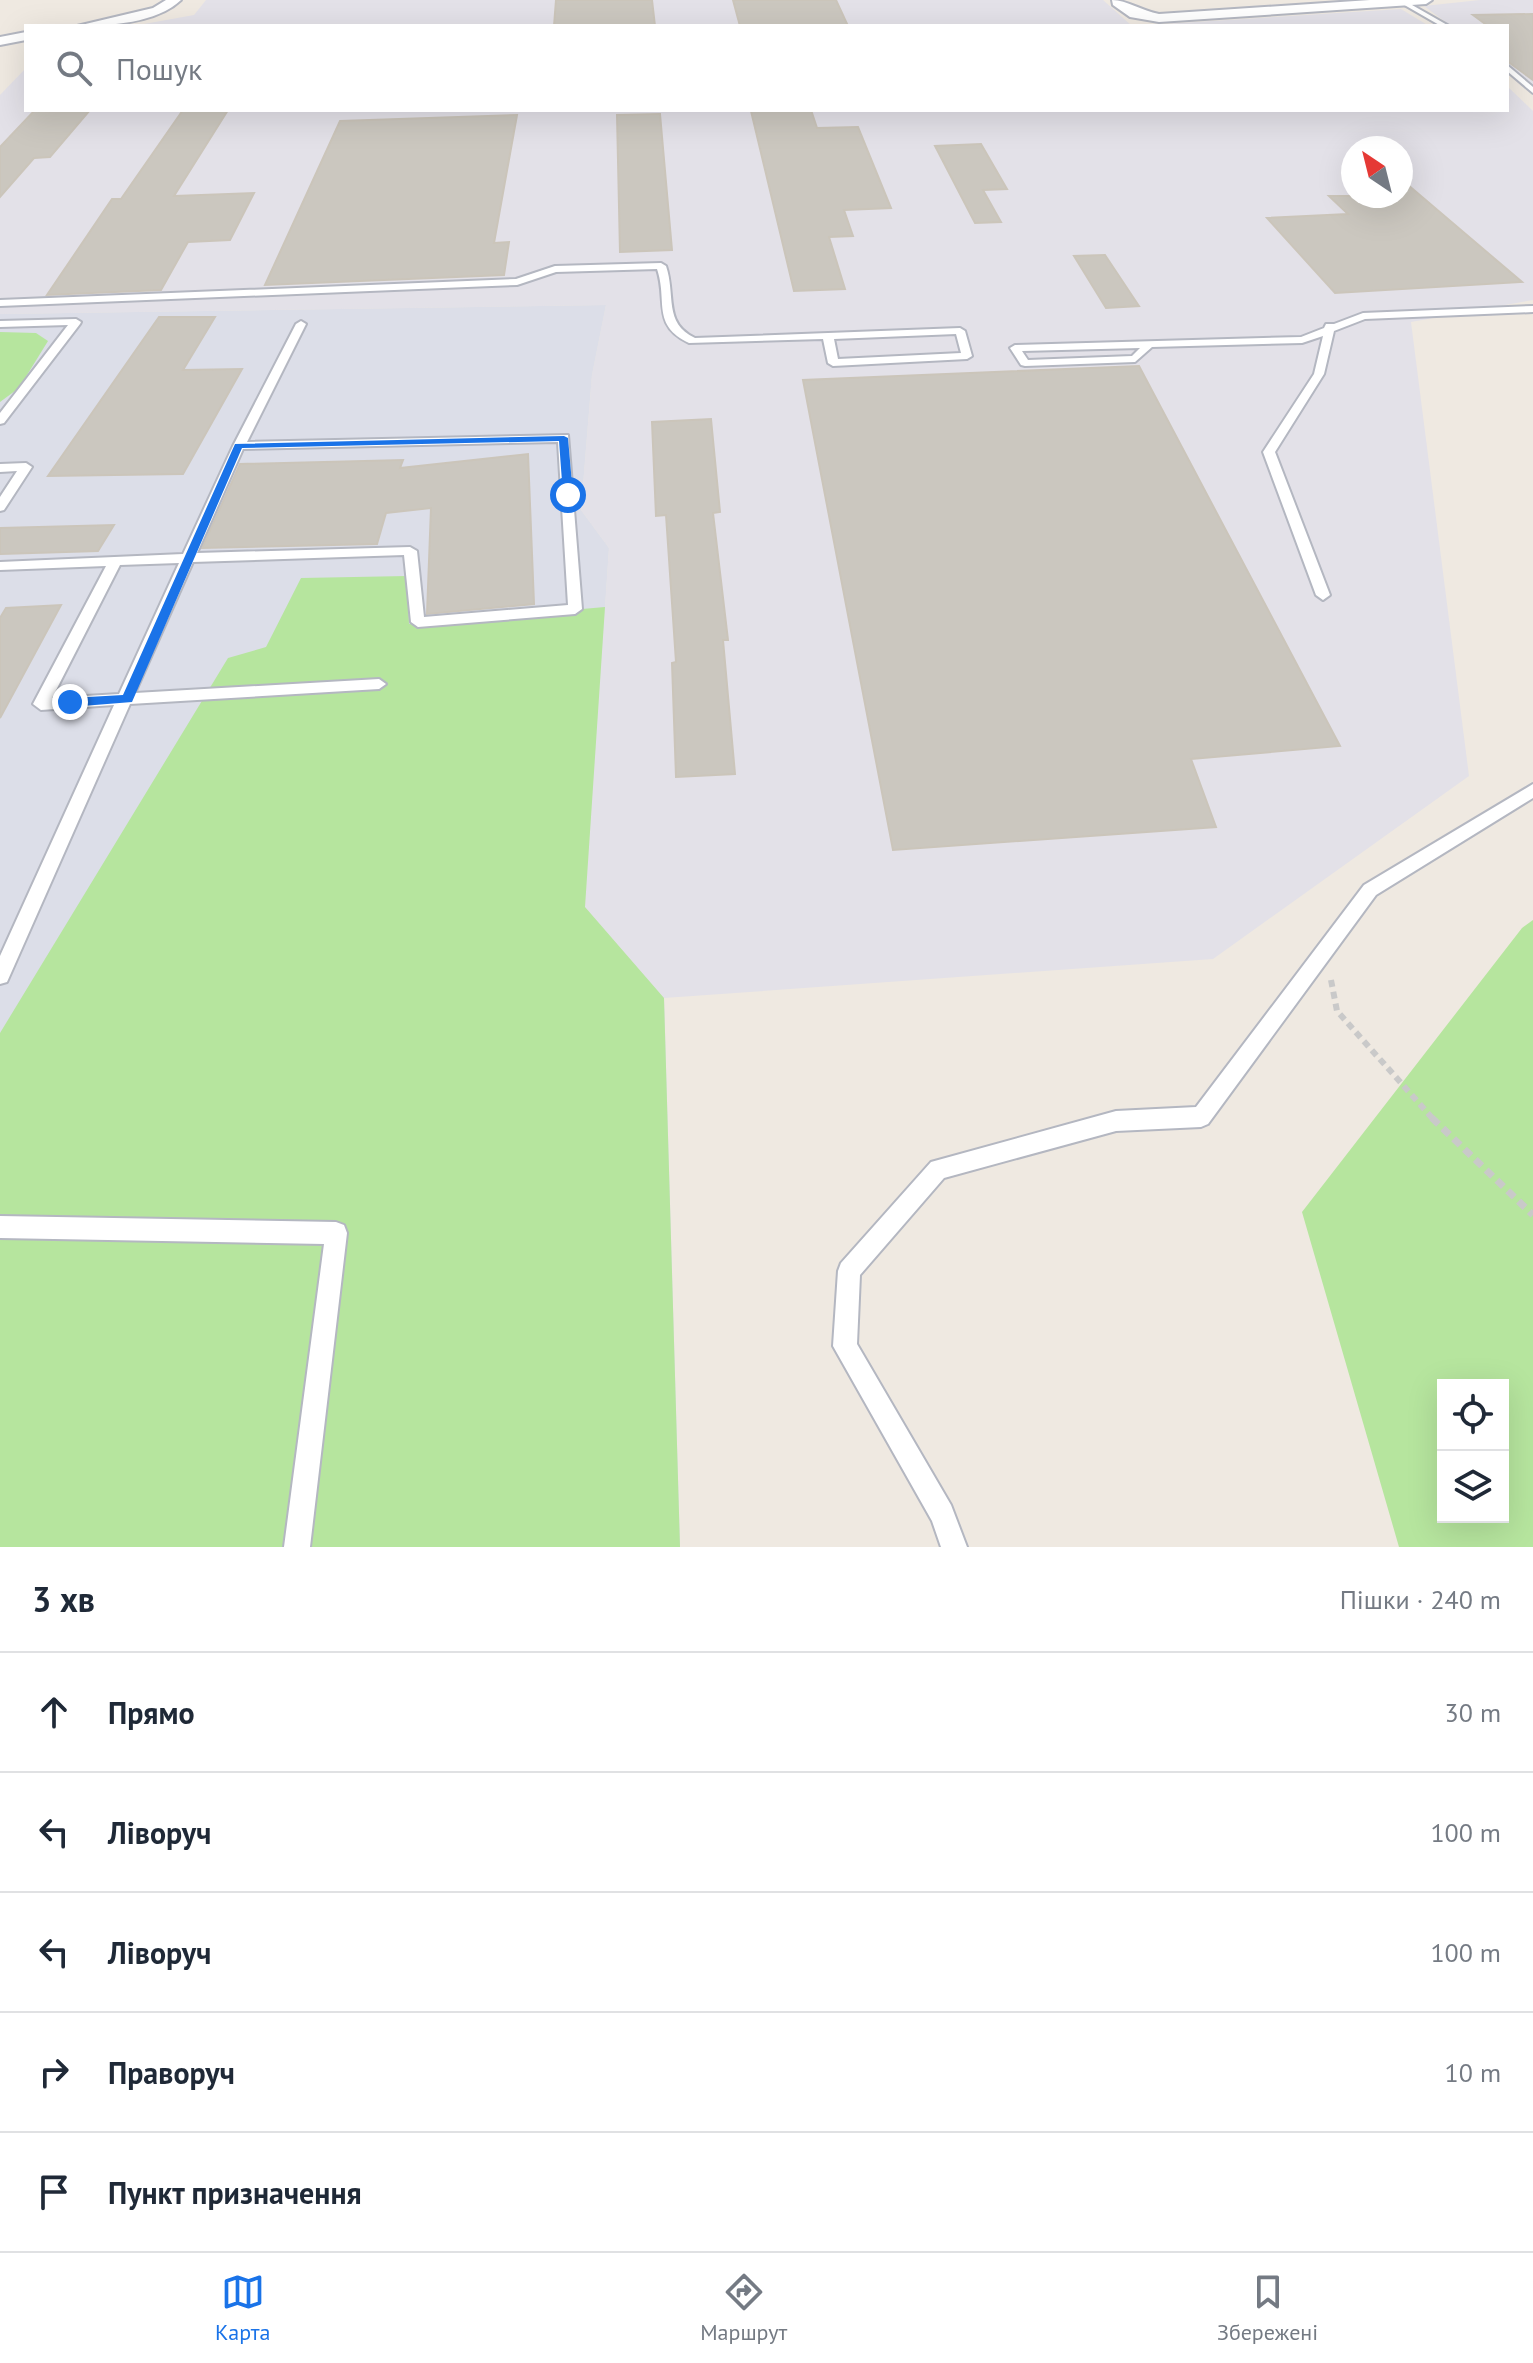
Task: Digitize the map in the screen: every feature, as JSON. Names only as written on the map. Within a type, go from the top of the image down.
[{"type":"street","points":[[94,24],[157,11],[175,0]]},
{"type":"street","points":[[1117,2],[1135,14],[1159,18],[1426,0]]},
{"type":"street","points":[[0,41],[24,36]]},
{"type":"lane","points":[[1403,2],[1442,24]]},
{"type":"lane","points":[[1509,69],[1533,91]]},
{"type":"lane","points":[[0,303],[517,282],[555,269],[661,266],[666,277],[669,328],[676,336],[693,341],[960,331],[967,356],[833,363],[828,336]]},
{"type":"lane","points":[[1149,344],[1135,359],[1025,363],[1015,348],[1134,345],[1149,344],[1302,340],[1330,326],[1363,316],[1533,309]]},
{"type":"lane","points":[[0,324],[76,322],[0,420]]},
{"type":"lane","points":[[0,976],[239,446],[301,324]]},
{"type":"lane","points":[[1323,595],[1269,452],[1319,374],[1330,326]]},
{"type":"lane","points":[[0,566],[410,551],[418,622],[575,609],[564,438],[239,446]]},
{"type":"lane","points":[[0,468],[26,467],[0,507]]},
{"type":"lane","points":[[115,562],[41,704],[379,684]]},
{"type":"lane","points":[[954,1547],[942,1514],[845,1346],[849,1271],[938,1169],[1116,1121],[1201,1117],[1323,948],[1370,890],[1533,790]]},
{"type":"lane","points":[[0,1227],[336,1233],[297,1547]]},
{"type":"path","points":[[1323,948],[1337,1011],[1455,1143],[1533,1215]]},
{"type":"shaded area","points":[[206,0],[1103,0],[1130,24],[144,24],[194,15]]},
{"type":"shaded area","points":[[1480,0],[1533,0],[1533,87],[1509,69],[1509,24],[1448,24],[1424,6]]},
{"type":"shaded area","points":[[1401,9],[1426,24],[1164,24]]},
{"type":"shaded area","points":[[24,70],[24,112],[1509,112],[1509,88],[1533,111],[1533,300],[1411,322],[1469,776],[1213,959],[664,998],[585,907],[609,548],[581,510],[592,375],[606,305],[0,314],[0,95]]},
{"type":"shaded area","points":[[606,305],[592,375],[581,510],[609,548],[585,907],[664,998],[680,1547],[0,1547],[0,314]]},
{"type":"green space","points":[[0,332],[36,333],[48,341],[19,388],[0,402]]},
{"type":"green space","points":[[407,576],[409,624],[605,607],[585,907],[664,998],[680,1547],[0,1547],[0,1033],[228,658],[266,647],[301,578]]},
{"type":"green space","points":[[1533,920],[1533,1547],[1399,1547],[1302,1212],[1522,928]]},
{"type":"building","points":[[556,0],[652,0],[655,24],[554,24]]},
{"type":"building","points":[[733,0],[836,0],[847,24],[739,24]]},
{"type":"building","points":[[1533,14],[1533,80],[1509,62],[1509,24],[1485,24],[1473,15]]},
{"type":"building","points":[[33,112],[88,112],[50,157],[34,158],[0,197],[0,147]]},
{"type":"building","points":[[182,112],[227,112],[174,196],[254,193],[230,240],[188,242],[161,290],[47,295],[112,199],[121,199]]},
{"type":"building","points":[[751,112],[812,112],[817,128],[858,127],[891,208],[844,210],[853,236],[829,237],[845,289],[794,291]]},
{"type":"building","points":[[660,114],[672,250],[620,252],[617,115]]},
{"type":"building","points":[[517,115],[494,243],[509,242],[504,275],[265,285],[340,121]]},
{"type":"building","points":[[981,144],[1007,189],[983,190],[1001,222],[975,223],[935,146]]},
{"type":"building","points":[[1413,189],[1522,282],[1335,293],[1267,218],[1348,214],[1342,208],[1413,208]]},
{"type":"building","points":[[1329,196],[1341,196],[1341,207]]},
{"type":"building","points":[[1105,255],[1139,306],[1106,308],[1074,256]]},
{"type":"building","points":[[159,317],[215,317],[183,370],[242,369],[183,474],[48,476]]},
{"type":"building","points":[[1139,366],[1340,746],[1191,759],[1216,827],[893,850],[803,380]]},
{"type":"building","points":[[711,419],[720,512],[713,513],[728,640],[723,640],[735,774],[676,777],[672,663],[676,662],[666,515],[656,516],[652,422]]},
{"type":"building","points":[[528,454],[534,604],[427,614],[431,508],[386,513],[377,544],[202,548],[240,464],[403,460],[400,468]]},
{"type":"building","points":[[114,525],[98,551],[0,554],[0,528]]},
{"type":"building","points":[[61,605],[0,718],[0,618],[6,608]]},
{"type":"route","points":[[70,702],[127,699],[239,446],[564,438],[568,495]]}]
